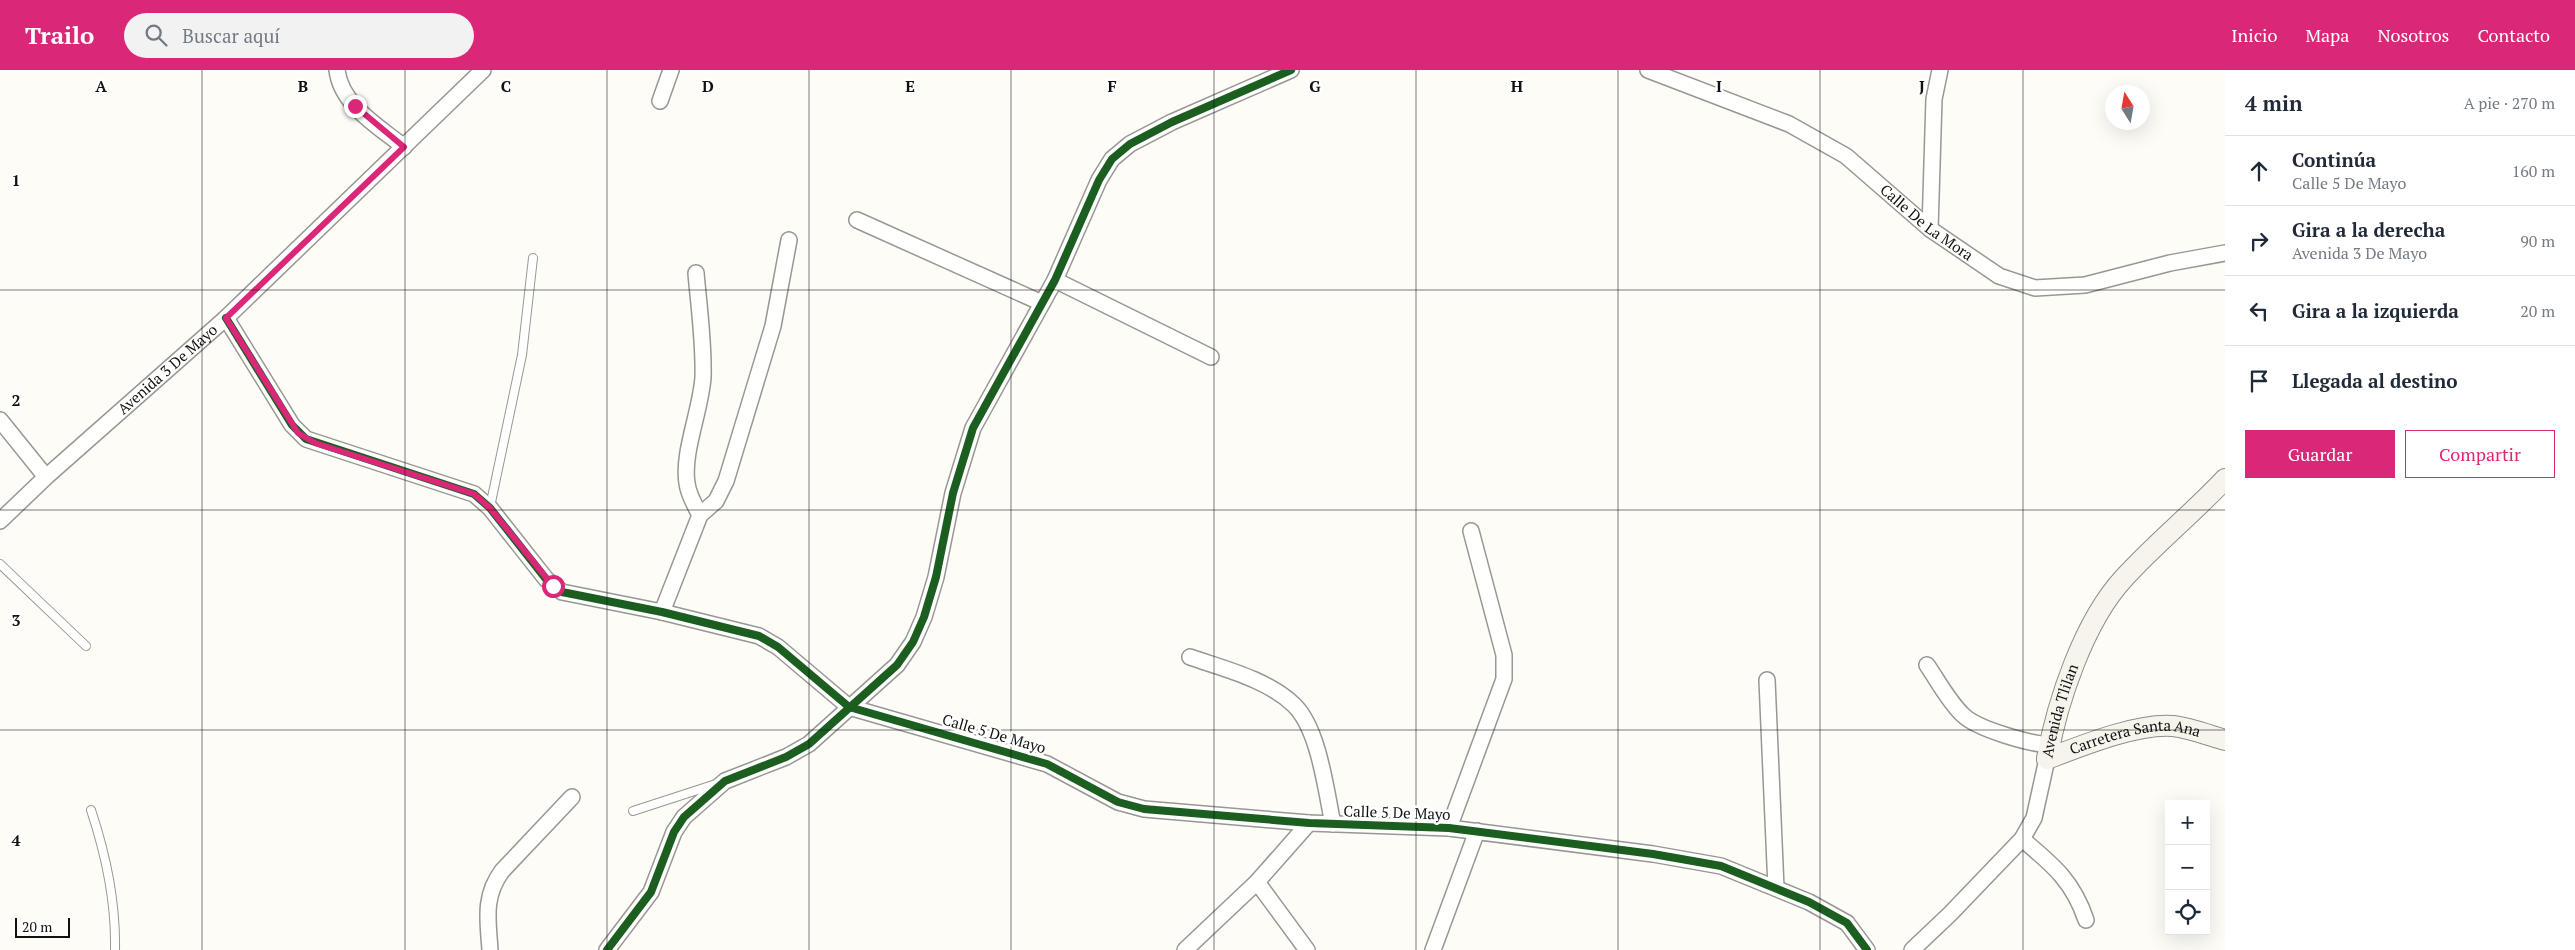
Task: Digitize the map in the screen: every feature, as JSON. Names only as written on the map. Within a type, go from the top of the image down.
[{"type":"main road","name":"Avenida Tlilan","points":[[2049,752],[2065,691],[2086,639],[2103,608],[2123,579],[2225,478]]},
{"type":"main road","name":"Carretera Santa Ana","points":[[2049,752],[2148,727],[2173,726],[2225,740]]},
{"type":"street","points":[[337,70],[347,98],[363,114],[404,147]]},
{"type":"street","name":"Avenida 3 De Mayo","points":[[0,521],[46,477],[226,318],[484,70]]},
{"type":"street","points":[[660,101],[671,70]]},
{"type":"street","points":[[607,950],[651,892],[674,832],[684,817],[724,781],[786,757],[809,744],[897,665],[913,642],[924,617],[936,577],[953,493],[973,428],[1055,280],[1099,180],[1112,159],[1130,144],[1172,122],[1291,70]]},
{"type":"street","name":"Calle De La Mora","points":[[1648,70],[1789,124],[1846,156],[1930,229],[1999,276],[2035,288],[2085,285],[2152,267],[2225,253]]},
{"type":"street","points":[[1930,229],[1934,99],[1940,70]]},
{"type":"street","points":[[858,220],[1042,303]]},
{"type":"street","points":[[662,612],[700,516],[716,501],[726,480],[773,326],[789,240]]},
{"type":"street","points":[[696,273],[703,349],[702,379],[686,468],[687,485],[700,516]]},
{"type":"street","points":[[1055,280],[1211,357]]},
{"type":"street","name":"Calle 5 De Mayo","points":[[226,318],[292,426],[306,439],[474,494],[490,508],[546,580],[562,592],[662,612],[759,636],[778,647],[849,707],[1047,764],[1118,802],[1144,809],[1309,823],[1449,828],[1654,854],[1721,866],[1809,902],[1847,924],[1867,950]]},
{"type":"street","points":[[0,420],[46,477]]},
{"type":"street","points":[[1449,828],[1504,679],[1504,654],[1471,531]]},
{"type":"street","points":[[1190,657],[1237,673],[1270,689],[1295,705],[1309,728],[1333,824]]},
{"type":"street","points":[[1927,665],[1964,716],[2003,735],[2032,744],[2049,752]]},
{"type":"street","points":[[1767,680],[1776,888]]},
{"type":"street","name":"Avenida Tlilan","points":[[1912,950],[1950,914],[2022,838],[2034,818],[2049,752]]},
{"type":"street","points":[[490,950],[488,902],[492,885],[502,871],[572,797]]},
{"type":"street","points":[[1185,950],[1257,882],[1309,823]]},
{"type":"street","points":[[1433,950],[1477,831]]},
{"type":"street","points":[[2022,838],[2068,881],[2079,901],[2086,920]]},
{"type":"street","points":[[1257,882],[1307,950]]},
{"type":"lane","points":[[490,508],[524,338],[533,258]]},
{"type":"lane","points":[[0,564],[86,646]]},
{"type":"lane","points":[[633,810],[724,781]]},
{"type":"lane","points":[[92,810],[105,857],[116,922],[115,950]]},
{"type":"cycle path","points":[[607,950],[651,892],[674,832],[684,817],[725,781],[786,757],[809,744],[897,665],[913,642],[924,617],[936,577],[953,493],[973,428],[1055,280],[1099,180],[1112,159],[1130,144],[1172,122],[1291,70]]},
{"type":"cycle path","points":[[226,318],[292,425],[306,439],[474,494],[490,508],[546,579],[562,592],[662,612],[759,636],[778,647],[849,707],[1047,764],[1118,802],[1144,809],[1309,823],[1449,828],[1653,854],[1721,866],[1809,902],[1847,923],[1867,950]]},
{"type":"route","points":[[355,106],[404,147],[226,318],[298,433],[315,443],[474,494],[490,508],[546,580],[553,586]]}]
